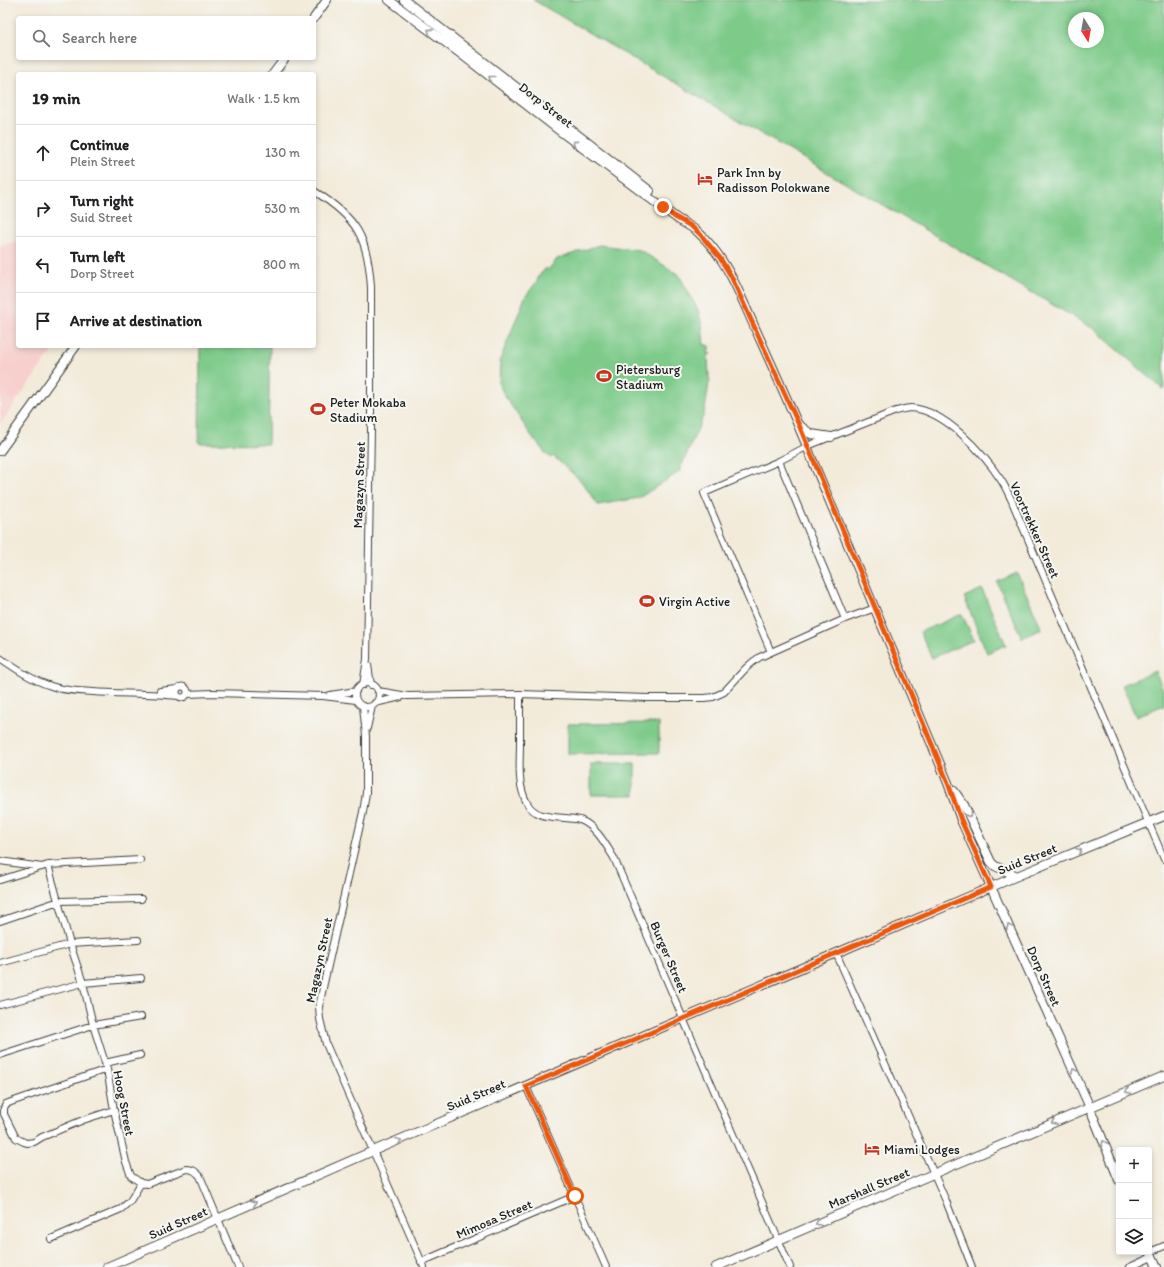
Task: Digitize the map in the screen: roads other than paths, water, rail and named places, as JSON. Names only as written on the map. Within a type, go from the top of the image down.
[{"type":"street","points":[[315,16],[327,0]]},
{"type":"street","name":"Dorp Street","points":[[389,0],[464,52]]},
{"type":"street","name":"Dorp Street","points":[[404,0],[464,52],[560,131],[675,217],[691,226],[700,234],[720,258],[731,276],[799,425],[948,783],[961,820],[1090,1107],[1116,1172]]},
{"type":"street","points":[[274,72],[284,60]]},
{"type":"street","name":"Magazyn Street","points":[[316,192],[338,207],[353,224],[362,237],[370,266],[371,430],[367,659],[371,685]]},
{"type":"street","points":[[0,451],[75,348]]},
{"type":"street","name":"Voortrekker Street","points":[[771,652],[704,493],[779,461],[807,446],[896,411],[912,408],[934,415],[964,436],[979,451],[1002,481],[1011,499],[1164,860]]},
{"type":"street","points":[[799,425],[811,434],[831,437]]},
{"type":"street","points":[[779,461],[845,619]]},
{"type":"street","points":[[323,696],[356,690],[362,685],[371,685],[378,691],[408,696],[520,694],[648,698],[710,697],[724,692],[754,661],[845,619],[875,608]]},
{"type":"street","points":[[0,659],[27,676],[62,689],[122,694],[178,692]]},
{"type":"street","name":"Magazyn Street","points":[[362,685],[367,659]]},
{"type":"street","points":[[178,692],[182,686],[187,692]]},
{"type":"street","points":[[356,690],[356,700],[359,704],[368,707],[408,696]]},
{"type":"street","points":[[374,705],[379,696],[378,691]]},
{"type":"street","points":[[178,692],[182,697],[187,692],[323,696],[356,700]]},
{"type":"street","name":"Burger Street","points":[[520,694],[520,776],[524,798],[534,811],[543,815],[574,819],[586,824],[596,832],[614,858],[790,1267]]},
{"type":"street","name":"Magazyn Street","points":[[366,736],[374,705]]},
{"type":"street","name":"Magazyn Street","points":[[363,706],[366,736],[366,793],[324,983],[319,1013],[326,1044],[423,1264]]},
{"type":"street","name":"Dorp Street","points":[[948,783],[964,805],[991,862],[1017,876]]},
{"type":"street","name":"Suid Street","points":[[107,1267],[836,953],[1017,876],[1164,816]]},
{"type":"street","points":[[0,861],[46,866],[140,860]]},
{"type":"street","points":[[0,880],[46,866]]},
{"type":"street","name":"Hoog Street","points":[[46,866],[59,901],[93,1025],[107,1069],[122,1149],[131,1176],[141,1184]]},
{"type":"street","points":[[0,921],[59,901],[142,899]]},
{"type":"street","points":[[0,963],[70,944],[138,940]]},
{"type":"street","points":[[836,953],[972,1267]]},
{"type":"street","points":[[0,1005],[82,983],[141,978]]},
{"type":"street","points":[[0,1055],[93,1025],[141,1016]]},
{"type":"street","points":[[105,1062],[140,1055]]},
{"type":"street","points":[[107,1069],[6,1104],[4,1114],[16,1138],[24,1142],[30,1142],[83,1120],[114,1110]]},
{"type":"street","name":"Marshall Street","points":[[716,1267],[1164,1076]]},
{"type":"street","points":[[526,1086],[606,1267]]},
{"type":"street","points":[[51,1239],[121,1209],[130,1201],[141,1184],[152,1183],[186,1169],[193,1170],[200,1176],[238,1267]]},
{"type":"street","name":"Mimosa Street","points":[[423,1264],[575,1196]]},
{"type":"street","points":[[1152,1252],[1164,1246]]},
{"type":"street","points":[[1130,1267],[1147,1255]]},
{"type":"street","points":[[1151,1255],[1156,1267]]},
{"type":"place","name":"Park Inn by Radisson Polokwane","points":[[705,179]]},
{"type":"place","name":"Pietersburg Stadium","points":[[604,376]]},
{"type":"place","name":"Peter Mokaba Stadium","points":[[318,409]]},
{"type":"place","name":"Virgin Active","points":[[647,601]]},
{"type":"place","name":"Miami Lodges","points":[[872,1149]]}]
